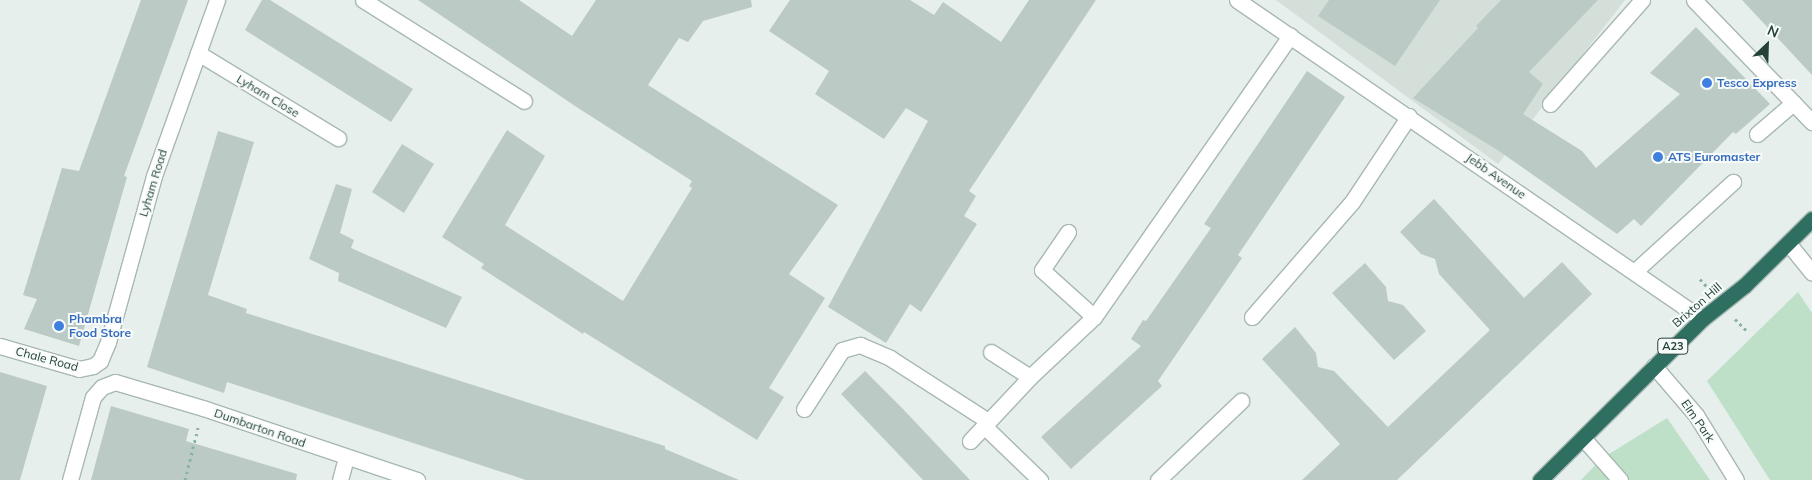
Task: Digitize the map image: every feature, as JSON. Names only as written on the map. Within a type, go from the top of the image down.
[{"type":"highway","name":"Brixton Hill","points":[[1540,480],[1702,318],[1745,285],[1812,219]]},
{"type":"street","name":"Lyham Road","points":[[93,366],[104,354],[154,176],[217,0]]},
{"type":"street","points":[[363,0],[524,101]]},
{"type":"street","name":"Jebb Avenue","points":[[1237,0],[1702,318]]},
{"type":"street","points":[[1550,104],[1642,0]]},
{"type":"street","points":[[1694,0],[1812,122]]},
{"type":"street","points":[[970,441],[1030,377],[1094,317],[1290,36]]},
{"type":"street","name":"Lyham Close","points":[[198,53],[338,138]]},
{"type":"street","points":[[1757,134],[1793,103]]},
{"type":"street","points":[[1252,317],[1352,202],[1409,116]]},
{"type":"street","points":[[1634,272],[1733,182]]},
{"type":"street","points":[[1068,232],[1042,270],[1094,317]]},
{"type":"street","points":[[1788,243],[1812,273]]},
{"type":"street","points":[[804,409],[842,350],[860,345],[890,358],[986,423],[1040,480]]},
{"type":"street","name":"Chale Road","points":[[0,346],[69,368],[79,369],[93,366]]},
{"type":"street","points":[[991,352],[1030,377]]},
{"type":"street","name":"Elm Park","points":[[1654,366],[1696,415],[1736,480]]},
{"type":"street","name":"Dumbarton Road","points":[[70,480],[91,404],[98,390],[115,382],[203,408],[346,458],[417,480]]},
{"type":"street","points":[[1158,480],[1241,401]]},
{"type":"street","points":[[1583,438],[1620,480]]},
{"type":"street","points":[[340,480],[346,458]]},
{"type":"path","points":[[185,480],[203,408]]},
{"type":"shaded area","points":[[1276,0],[1625,0],[1498,164]]},
{"type":"green space","points":[[1798,292],[1812,313],[1812,480],[1770,480],[1707,381]]},
{"type":"green space","points":[[1667,418],[1710,480],[1581,480],[1601,459]]},
{"type":"building","points":[[141,0],[188,0],[124,176],[127,177],[79,346],[24,329],[37,299],[23,295],[62,168],[79,171]]},
{"type":"building","points":[[262,0],[270,0],[413,89],[391,122],[245,30]]},
{"type":"building","points":[[418,0],[519,0],[572,36],[596,0],[751,0],[752,7],[703,21],[688,42],[679,38],[648,85],[838,205],[789,274],[825,298],[769,388],[784,397],[757,440],[584,332],[583,334],[481,268],[484,264],[442,237],[507,130],[545,156],[505,225],[623,301],[692,188],[689,186],[692,181],[575,106]]},
{"type":"building","points":[[790,0],[910,0],[934,15],[943,2],[1001,42],[1029,0],[1096,0],[969,191],[976,196],[964,216],[977,224],[921,312],[910,304],[886,343],[828,307],[928,121],[906,108],[884,139],[815,94],[829,71],[769,31]]},
{"type":"building","points":[[1329,0],[1440,0],[1395,66],[1318,16]]},
{"type":"building","points":[[1501,0],[1598,0],[1529,72],[1543,84],[1523,114],[1582,151],[1596,168],[1680,94],[1650,73],[1696,27],[1770,104],[1736,134],[1733,132],[1641,226],[1634,219],[1617,234],[1499,151],[1413,98],[1478,28],[1476,26]]},
{"type":"building","points":[[1742,0],[1812,0],[1812,75]]},
{"type":"building","points":[[1307,71],[1345,97],[1238,255],[1242,258],[1158,381],[1162,386],[1071,469],[1041,437],[1141,346],[1131,339],[1143,320],[1146,321],[1211,228],[1204,224]]},
{"type":"building","points":[[218,131],[254,142],[208,295],[247,309],[246,313],[665,446],[665,449],[739,480],[526,480],[227,382],[224,393],[147,367]]},
{"type":"building","points":[[402,144],[434,164],[404,213],[372,192]]},
{"type":"building","points":[[336,184],[352,189],[340,233],[354,240],[351,248],[462,297],[446,328],[338,281],[339,273],[309,259]]},
{"type":"building","points":[[1434,199],[1524,298],[1562,262],[1592,294],[1397,480],[1302,480],[1340,444],[1262,359],[1295,327],[1316,353],[1318,367],[1334,371],[1388,427],[1490,330],[1439,274],[1435,259],[1421,254],[1400,232]]},
{"type":"building","points":[[1365,263],[1386,287],[1388,301],[1403,305],[1426,331],[1394,360],[1332,293]]},
{"type":"building","points":[[865,371],[970,480],[923,480],[841,394]]},
{"type":"building","points":[[0,372],[47,386],[20,480],[0,480]]},
{"type":"building","points":[[111,406],[189,429],[186,441],[297,474],[296,480],[91,480]]},
{"type":"place","name":"Tesco Express","points":[[1707,83]]},
{"type":"place","name":"ATS Euromaster","points":[[1658,157]]},
{"type":"place","name":"Phambra Food Store","points":[[59,326]]}]
